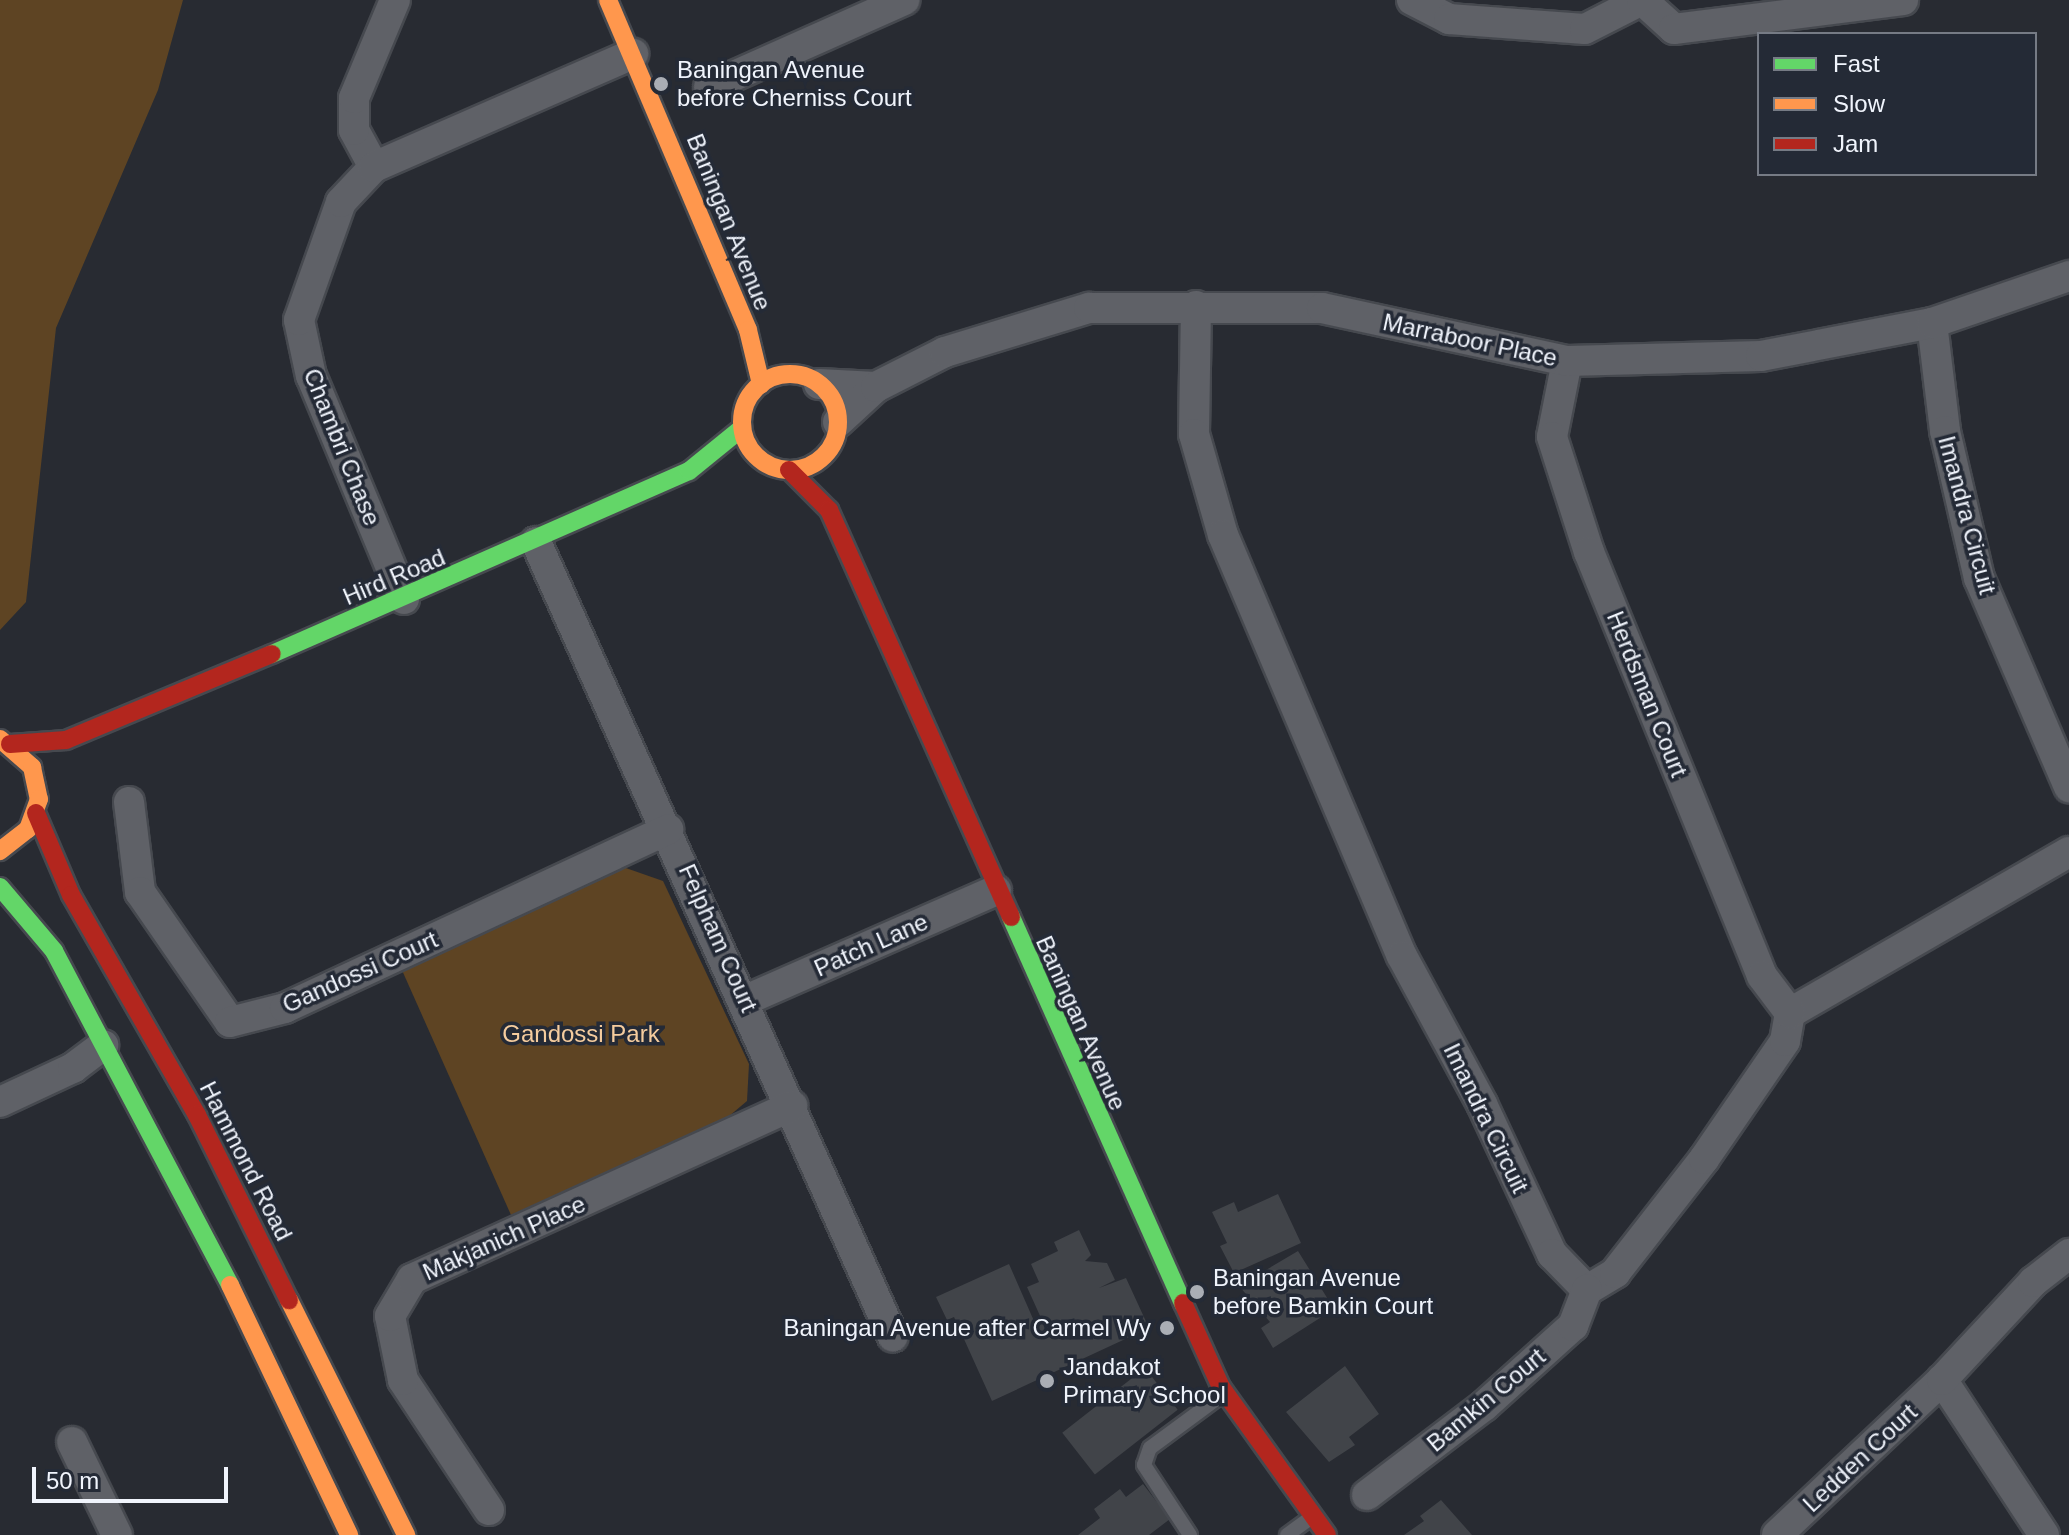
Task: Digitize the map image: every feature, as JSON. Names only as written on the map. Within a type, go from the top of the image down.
[{"type":"street","points":[[374,167],[354,130],[354,98],[395,0]]},
{"type":"street","name":"Baningan Avenue","points":[[608,0],[748,330],[761,384]]},
{"type":"street","points":[[709,87],[904,0]]},
{"type":"street","points":[[1412,0],[1449,19],[1585,29],[1642,0],[1674,29],[1903,0]]},
{"type":"street","name":"Chambri Chase","points":[[404,599],[311,376],[299,320],[341,202],[374,167],[633,54]]},
{"type":"street","name":"Marraboor Place","points":[[838,422],[876,387],[945,352],[1089,308],[1322,308],[1567,361],[1761,356],[1932,323],[2069,276]]},
{"type":"street","name":"Imandra Circuit","points":[[1196,306],[1194,434],[1223,535],[1402,956],[1552,1254],[1587,1290]]},
{"type":"street","name":"Imandra Circuit","points":[[1932,323],[1945,431],[1979,578],[2069,787]]},
{"type":"street","name":"Baningan Avenue","points":[[748,330],[788,375]]},
{"type":"street","name":"Herdsman Court","points":[[1567,361],[1552,437],[1589,552],[1762,976],[1790,1013]]},
{"type":"street","points":[[788,375],[819,384],[838,422],[827,453],[789,470],[758,459],[742,428],[743,411],[761,384],[788,375]]},
{"type":"street","name":"Marraboor Place","points":[[819,384],[876,387]]},
{"type":"street","name":"Hird Road","points":[[5,741],[45,745],[404,599],[689,471],[742,428]]},
{"type":"street","name":"Baningan Avenue","points":[[827,453],[829,510]]},
{"type":"street","name":"Hird Road","points":[[689,471],[758,459]]},
{"type":"street","name":"Baningan Avenue","points":[[789,470],[829,510],[996,890],[1225,1393],[1327,1535]]},
{"type":"street","name":"Felpham Court","points":[[536,542],[746,1000],[893,1337]]},
{"type":"street","name":"Hird Road","points":[[70,761],[115,719]]},
{"type":"street","name":"Hammond Road","points":[[5,741],[32,767],[37,806],[71,895],[197,1115],[406,1535]]},
{"type":"street","points":[[0,851],[28,829],[37,806],[60,777]]},
{"type":"street","name":"Gandossi Court","points":[[129,802],[140,892],[230,1022],[285,1008],[668,829]]},
{"type":"street","points":[[1587,1290],[1615,1273],[1704,1159],[1785,1041],[1790,1013],[2069,852]]},
{"type":"street","points":[[0,887],[54,951],[230,1284],[349,1535]]},
{"type":"street","name":"Patch Lane","points":[[746,1000],[996,890]]},
{"type":"street","points":[[0,1102],[73,1068],[103,1045]]},
{"type":"street","name":"Makjanich Place","points":[[489,1510],[403,1380],[390,1316],[412,1279],[792,1106]]},
{"type":"street","name":"Ledden Court","points":[[1777,1535],[1942,1380],[2033,1282],[2069,1254]]},
{"type":"street","name":"Bamkin Court","points":[[1367,1495],[1484,1406],[1573,1326],[1587,1290]]},
{"type":"street","points":[[1942,1380],[2044,1535]]},
{"type":"street","points":[[72,1442],[117,1535]]},
{"type":"lane","points":[[1190,1535],[1144,1465],[1150,1448],[1225,1393]]},
{"type":"lane","points":[[1287,1535],[1313,1516]]},
{"type":"green space","points":[[0,0],[183,0],[158,90],[56,328],[26,602],[0,630]]},
{"type":"green space","name":"Gandossi Park","points":[[623,867],[663,881],[749,1064],[747,1101],[728,1117],[511,1215],[401,968]]},
{"type":"building","points":[[1278,1194],[1301,1243],[1234,1273],[1220,1246],[1227,1243],[1212,1212],[1234,1202],[1238,1212]]},
{"type":"building","points":[[1079,1230],[1091,1255],[1085,1261],[1107,1263],[1115,1280],[1099,1288],[1126,1278],[1149,1328],[992,1401],[954,1317],[947,1320],[936,1297],[1009,1264],[1034,1321],[1041,1318],[1027,1287],[1039,1282],[1031,1264],[1058,1251],[1054,1242]]},
{"type":"building","points":[[1298,1251],[1334,1309],[1273,1348],[1261,1328],[1270,1322],[1239,1286]]},
{"type":"building","points":[[1345,1366],[1379,1414],[1349,1437],[1355,1445],[1329,1462],[1286,1412]]},
{"type":"building","points":[[1145,1368],[1178,1410],[1095,1474],[1062,1433]]},
{"type":"building","points":[[1143,1484],[1170,1519],[1149,1535],[1078,1535],[1100,1518],[1094,1509],[1120,1489],[1126,1497]]},
{"type":"building","points":[[1441,1500],[1472,1535],[1404,1535],[1424,1521],[1420,1516]]},
{"type":"traffic: fast","points":[[272,654],[689,471],[742,428]]},
{"type":"traffic: fast","points":[[0,887],[54,951],[230,1285]]},
{"type":"traffic: fast","points":[[1011,917],[1183,1303]]},
{"type":"traffic: slow","points":[[608,0],[748,330],[761,384]]},
{"type":"traffic: slow","points":[[790,374],[808,378],[824,388],[834,404],[838,422],[834,440],[824,456],[808,466],[790,470],[772,466],[756,456],[746,440],[742,422],[746,404],[756,388],[772,378],[790,374]]},
{"type":"traffic: slow","points":[[0,739],[32,767],[39,799],[28,829],[0,851]]},
{"type":"traffic: slow","points":[[230,1285],[349,1535]]},
{"type":"traffic: slow","points":[[289,1300],[406,1535]]},
{"type":"traffic: jam","points":[[789,470],[829,510],[1011,917]]},
{"type":"traffic: jam","points":[[10,744],[66,740],[272,654]]},
{"type":"traffic: jam","points":[[36,813],[71,895],[197,1115],[289,1300]]},
{"type":"traffic: jam","points":[[1183,1303],[1221,1387],[1327,1535]]},
{"type":"place","name":"Baningan Avenue before Cherniss Court","points":[[661,84]]},
{"type":"place","name":"Baningan Avenue before Bamkin Court","points":[[1197,1292]]},
{"type":"place","name":"Baningan Avenue after Carmel Wy","points":[[1167,1328]]},
{"type":"place","name":"Jandakot Primary School","points":[[1047,1381]]}]
